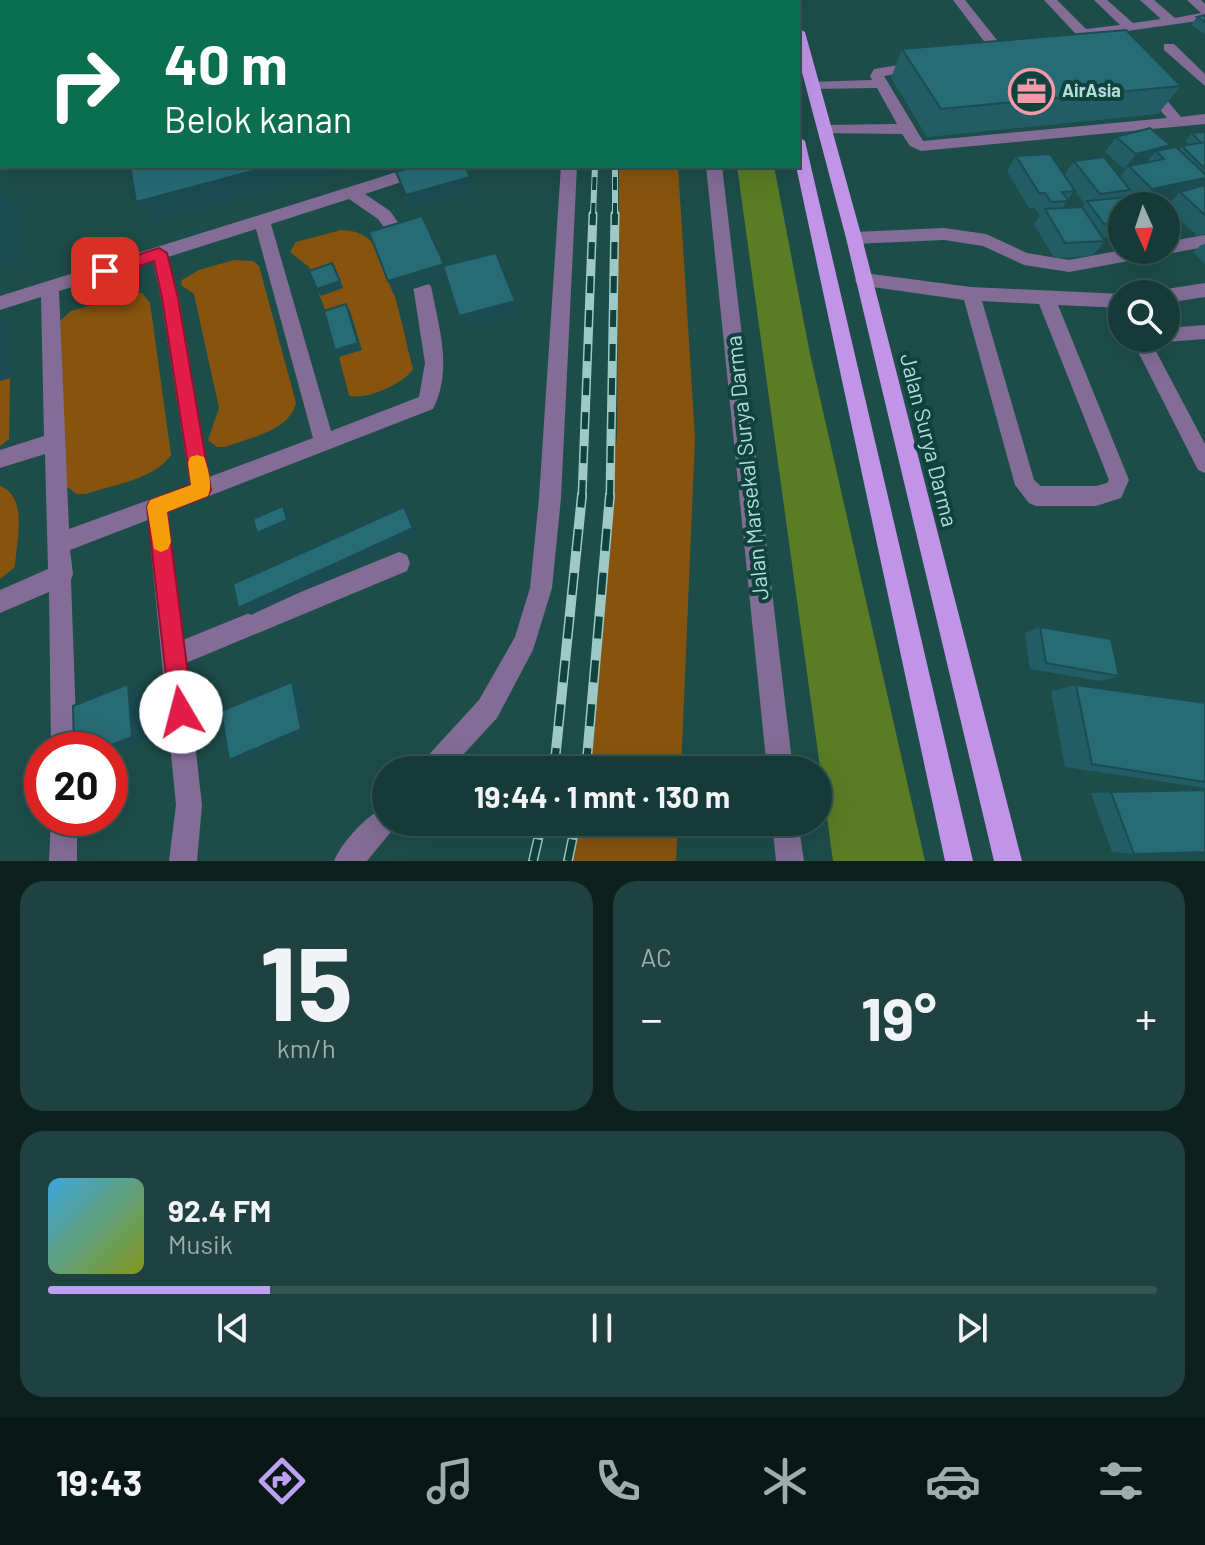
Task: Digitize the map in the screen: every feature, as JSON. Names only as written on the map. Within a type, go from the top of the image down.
[{"type":"main road","name":"Jalan Surya Darma","points":[[800,39],[854,238],[1008,861]]},
{"type":"main road","points":[[800,150],[959,861]]},
{"type":"street","points":[[959,0],[997,59],[1020,57]]},
{"type":"street","points":[[1050,0],[1104,50],[1083,51]]},
{"type":"street","points":[[1100,0],[1130,27]]},
{"type":"street","points":[[1146,0],[1172,22]]},
{"type":"street","points":[[1193,0],[1205,10]]},
{"type":"street","points":[[1084,33],[1205,16]]},
{"type":"street","points":[[1169,47],[1205,82]]},
{"type":"street","points":[[933,65],[879,72],[877,76],[915,143],[930,146],[1205,119]]},
{"type":"street","points":[[1138,77],[1178,122]]},
{"type":"street","points":[[813,85],[881,84]]},
{"type":"street","points":[[825,130],[906,129]]},
{"type":"street","points":[[0,303],[427,168]]},
{"type":"street","points":[[445,756],[488,709],[525,642],[541,588],[550,498],[569,168]]},
{"type":"street","name":"Jalan Marsekal Surya Darma","points":[[714,168],[778,756]]},
{"type":"street","points":[[351,192],[384,215],[401,238]]},
{"type":"street","points":[[262,221],[324,442]]},
{"type":"street","points":[[854,238],[944,234],[986,240],[1024,259],[1069,266],[1108,259]]},
{"type":"street","points":[[1180,245],[1205,241]]},
{"type":"street","points":[[159,253],[170,298],[201,490]]},
{"type":"street","points":[[864,280],[971,294],[1108,300]]},
{"type":"street","points":[[59,543],[419,407],[432,395],[436,380],[422,286]]},
{"type":"street","points":[[50,289],[53,442],[62,574],[64,732]]},
{"type":"street","points":[[1180,294],[1205,290]]},
{"type":"street","points":[[971,294],[1025,485],[1036,496],[1096,496],[1114,491],[1119,480],[1046,298]]},
{"type":"street","points":[[1180,334],[1205,332]]},
{"type":"street","points":[[1147,352],[1205,464]]},
{"type":"street","points":[[0,459],[53,442]]},
{"type":"street","points":[[157,507],[189,805],[183,861]]},
{"type":"street","points":[[174,656],[399,563]]},
{"type":"street","points":[[0,602],[62,574]]},
{"type":"street","points":[[348,861],[372,835]]},
{"type":"street","points":[[63,861],[64,836]]},
{"type":"street","points":[[787,836],[790,861]]},
{"type":"shaded area","points":[[619,168],[678,168],[695,438],[682,756],[592,756],[617,434]]},
{"type":"shaded area","points":[[737,168],[774,168],[810,354],[925,861],[833,861],[830,836],[832,836],[832,756],[818,756]]},
{"type":"shaded area","points":[[341,230],[363,235],[380,255],[392,286],[413,369],[393,385],[364,396],[349,395],[339,357],[361,349],[328,318],[309,267],[290,252],[296,242]]},
{"type":"shaded area","points":[[234,260],[253,261],[259,266],[296,403],[292,413],[277,427],[256,437],[217,447],[208,440],[219,408],[194,294],[181,285],[182,280],[199,270]]},
{"type":"shaded area","points":[[142,293],[150,303],[171,455],[144,476],[86,494],[76,494],[65,485],[60,321],[71,311]]},
{"type":"shaded area","points":[[10,378],[9,439],[0,446],[0,381]]},
{"type":"shaded area","points":[[0,486],[15,500],[19,521],[15,567],[0,579]]},
{"type":"shaded area","points":[[578,836],[677,836],[676,861],[573,861]]},
{"type":"building","points":[[1126,30],[1181,86],[941,109],[902,49]]},
{"type":"building","points":[[1150,128],[1170,145],[1136,154],[1116,137]]},
{"type":"building","points":[[1205,132],[1205,142],[1201,143],[1192,133]]},
{"type":"building","points":[[1205,142],[1205,169],[1182,146]]},
{"type":"building","points":[[1176,147],[1205,174],[1205,178],[1152,189],[1129,166],[1164,159],[1156,151]]},
{"type":"building","points":[[1050,154],[1075,191],[1062,192],[1069,201],[1051,202],[1045,193],[1039,193],[1016,156]]},
{"type":"building","points":[[1104,157],[1130,190],[1100,194],[1074,161]]},
{"type":"building","points":[[130,168],[264,168],[136,202]]},
{"type":"building","points":[[409,168],[466,168],[470,177],[406,195],[396,172]]},
{"type":"building","points":[[1205,185],[1205,215],[1180,192]]},
{"type":"building","points":[[1108,199],[1108,224],[1104,224],[1087,201]]},
{"type":"building","points":[[1082,207],[1105,241],[1065,243],[1045,209]]},
{"type":"building","points":[[422,216],[444,264],[388,281],[369,232]]},
{"type":"building","points":[[496,253],[515,301],[459,316],[443,266]]},
{"type":"building","points":[[332,263],[340,281],[317,289],[309,271]]},
{"type":"building","points":[[346,304],[358,343],[335,350],[324,311]]},
{"type":"building","points":[[283,506],[287,520],[257,533],[253,519]]},
{"type":"building","points":[[404,507],[413,528],[238,608],[233,584]]},
{"type":"building","points":[[1040,627],[1111,639],[1119,676],[1046,663]]},
{"type":"building","points":[[292,682],[301,729],[229,760],[221,711]]},
{"type":"building","points":[[128,684],[132,737],[128,739],[128,732],[74,732],[73,706]]},
{"type":"building","points":[[1076,685],[1205,703],[1205,782],[1092,764]]},
{"type":"building","points":[[1205,790],[1205,852],[1134,854],[1111,792]]},
{"type":"railway","points":[[593,216],[595,168]]},
{"type":"railway","points":[[615,168],[615,214]]},
{"type":"railway","points":[[582,497],[593,214]]},
{"type":"railway","points":[[610,497],[615,214]]},
{"type":"railway","points":[[555,756],[582,495]]},
{"type":"railway","points":[[587,756],[610,495]]},
{"type":"railway","points":[[533,861],[539,836]]},
{"type":"railway","points":[[568,861],[573,836]]},
{"type":"slow traffic","points":[[161,542],[157,507],[201,490],[197,463]]},
{"type":"place","name":"AirAsia","points":[[1031,91]]},
{"type":"route","points":[[105,271],[159,253],[170,298],[201,490],[157,507],[181,712]]}]
